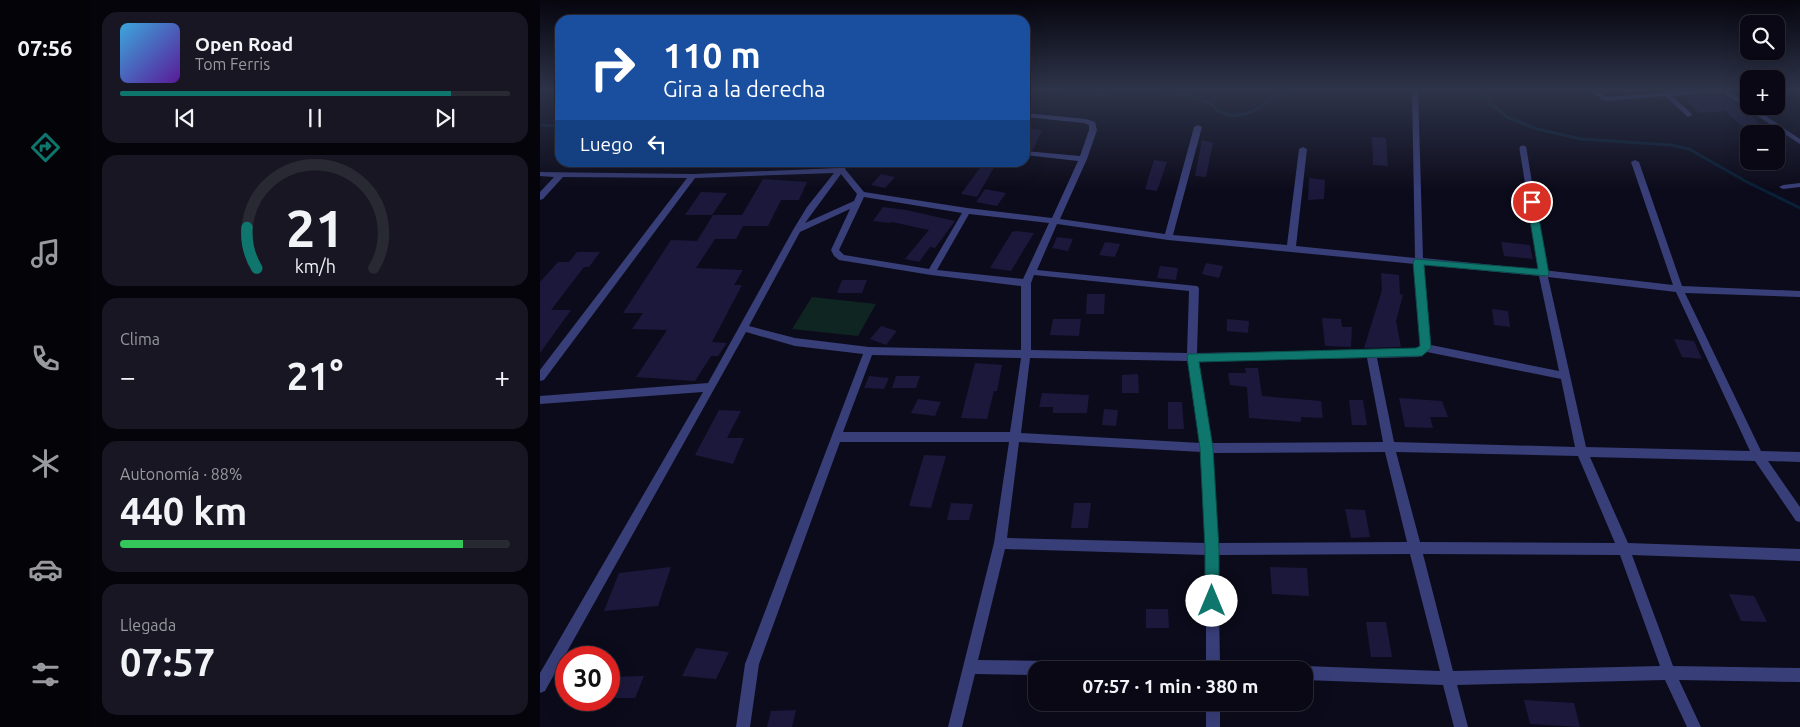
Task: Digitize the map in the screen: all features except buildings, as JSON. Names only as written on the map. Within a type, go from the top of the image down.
[{"type":"street","points":[[955,727],[1000,543],[1026,354],[1026,283],[1083,159],[1093,130],[1092,124],[1090,123]]},
{"type":"street","points":[[1416,123],[1418,262],[1426,348]]},
{"type":"street","points":[[1771,123],[1800,142]]},
{"type":"street","points":[[1168,237],[1198,128]]},
{"type":"street","points":[[1291,248],[1303,149]]},
{"type":"street","points":[[1030,154],[1083,159]]},
{"type":"street","points":[[1635,162],[1679,289],[1758,456],[1800,517]]},
{"type":"street","points":[[540,174],[560,176],[693,176],[829,167]]},
{"type":"street","points":[[540,686],[711,387],[797,230],[810,209],[843,167]]},
{"type":"street","points":[[845,167],[861,194],[967,211],[1168,237],[1291,248],[1679,289],[1800,294]]},
{"type":"street","points":[[540,197],[560,176]]},
{"type":"street","points":[[540,377],[693,176]]},
{"type":"street","points":[[1783,187],[1800,185]]},
{"type":"street","points":[[861,194],[835,250],[842,258],[930,272],[1026,283]]},
{"type":"street","points":[[797,230],[856,204]]},
{"type":"street","points":[[930,272],[967,211]]},
{"type":"street","points":[[1030,272],[1194,288],[1192,357],[1207,448],[1212,549],[1213,661]]},
{"type":"street","points":[[1544,274],[1582,452],[1624,549],[1669,673],[1694,727]]},
{"type":"street","points":[[744,328],[795,342],[869,351],[1192,357],[1418,353],[1426,348],[1566,376]]},
{"type":"street","points":[[743,727],[752,664],[869,351]]},
{"type":"street","points":[[1371,354],[1389,447],[1461,727]]},
{"type":"street","points":[[540,400],[711,387]]},
{"type":"street","points":[[836,437],[1014,437],[1207,448],[1389,447],[1800,457]]},
{"type":"street","points":[[1000,543],[1212,549],[1624,549],[1800,556]]},
{"type":"street","points":[[969,667],[1028,668]]},
{"type":"street","points":[[1313,673],[1449,678],[1669,673],[1800,675]]},
{"type":"street","points":[[1213,711],[1213,727]]},
{"type":"lane","points":[[1522,149],[1544,274]]},
{"type":"green space","points":[[812,297],[876,304],[858,336],[792,329]]},
{"type":"waterway","points":[[1522,123],[1537,129],[1581,139],[1671,145],[1689,149],[1747,182],[1800,208]]},
{"type":"waterway","points":[[540,125],[555,126]]},
{"type":"route","points":[[1212,601],[1212,549],[1207,448],[1192,357],[1418,353],[1423,351],[1426,348],[1418,262],[1544,274],[1532,202]]}]
